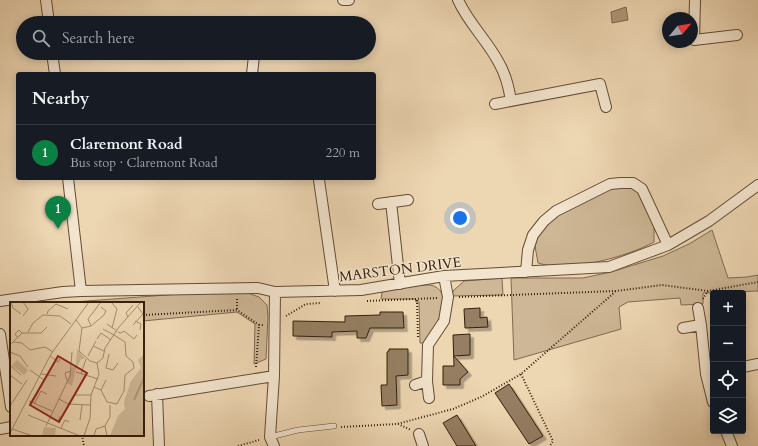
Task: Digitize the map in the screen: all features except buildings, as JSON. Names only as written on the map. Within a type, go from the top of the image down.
[{"type":"street","points":[[46,0],[48,16]]},
{"type":"street","points":[[344,0],[349,0]]},
{"type":"street","points":[[458,0],[471,24],[499,62],[509,88],[510,101]]},
{"type":"street","points":[[695,0],[694,40],[737,35]]},
{"type":"street","points":[[53,60],[55,72]]},
{"type":"street","points":[[252,72],[254,60]]},
{"type":"street","points":[[495,104],[600,84],[606,107]]},
{"type":"street","points":[[68,180],[81,291]]},
{"type":"street","points":[[319,180],[335,291]]},
{"type":"street","points":[[526,272],[528,250],[533,235],[544,221],[556,211],[610,184],[633,184],[642,189],[668,245]]},
{"type":"street","name":"MARSTON DRIVE","points":[[0,301],[63,292],[81,291],[258,288],[275,292],[361,290],[444,276],[609,267],[668,245],[709,221],[758,185]]},
{"type":"street","points":[[378,204],[408,200]]},
{"type":"street","points":[[391,202],[400,284]]},
{"type":"street","points":[[429,398],[427,381],[428,345],[444,321],[448,298],[444,276]]},
{"type":"street","points":[[272,441],[275,292]]},
{"type":"street","points":[[698,308],[712,398]]},
{"type":"street","points":[[684,328],[701,324]]},
{"type":"street","points":[[0,334],[10,401]]},
{"type":"street","points":[[746,366],[758,364]]},
{"type":"street","points":[[156,443],[153,395],[274,376]]},
{"type":"street","points":[[415,385],[427,381]]},
{"type":"street","points":[[0,429],[10,427]]},
{"type":"street","points":[[419,434],[423,446]]},
{"type":"street","points":[[727,434],[732,446]]},
{"type":"lane","points":[[272,441],[298,430],[334,426]]},
{"type":"path","points":[[362,301],[616,291],[662,285],[708,291],[758,282]]},
{"type":"path","points":[[334,426],[344,428],[397,424],[452,409],[481,397],[521,374],[616,291]]},
{"type":"path","points":[[417,300],[418,339]]},
{"type":"path","points":[[144,315],[237,310],[258,325],[275,324],[306,304],[322,303]]},
{"type":"path","points":[[255,378],[258,325]]},
{"type":"path","points":[[521,374],[553,441],[550,446]]},
{"type":"path","points":[[397,424],[419,434]]},
{"type":"path","points":[[82,436],[84,446]]},
{"type":"path","points":[[238,446],[272,441]]},
{"type":"shaded area","points":[[626,7],[628,20],[612,23],[611,12]]},
{"type":"shaded area","points":[[610,184],[642,189],[654,226],[654,242],[629,253],[597,262],[565,266],[550,266],[538,263],[533,235],[544,221]]},
{"type":"shaded area","points":[[712,230],[728,278],[758,275],[758,291],[710,290],[710,293],[703,293],[703,304],[681,305],[680,298],[628,302],[619,307],[621,329],[514,360],[511,278],[583,278],[611,272],[663,256],[689,244]]},
{"type":"shaded area","points":[[502,278],[503,295],[452,296],[453,291],[464,281]]},
{"type":"shaded area","points":[[424,285],[433,286],[440,291],[443,297],[443,305],[441,314],[426,343],[420,343],[419,302],[416,302],[415,299],[381,299],[382,292],[397,288]]},
{"type":"shaded area","points":[[245,292],[259,297],[267,305],[268,317],[266,359],[254,364],[255,324],[237,312],[144,321],[144,302],[73,302],[180,294]]},
{"type":"place","name":"Claremont Road","points":[[58,229]]}]
